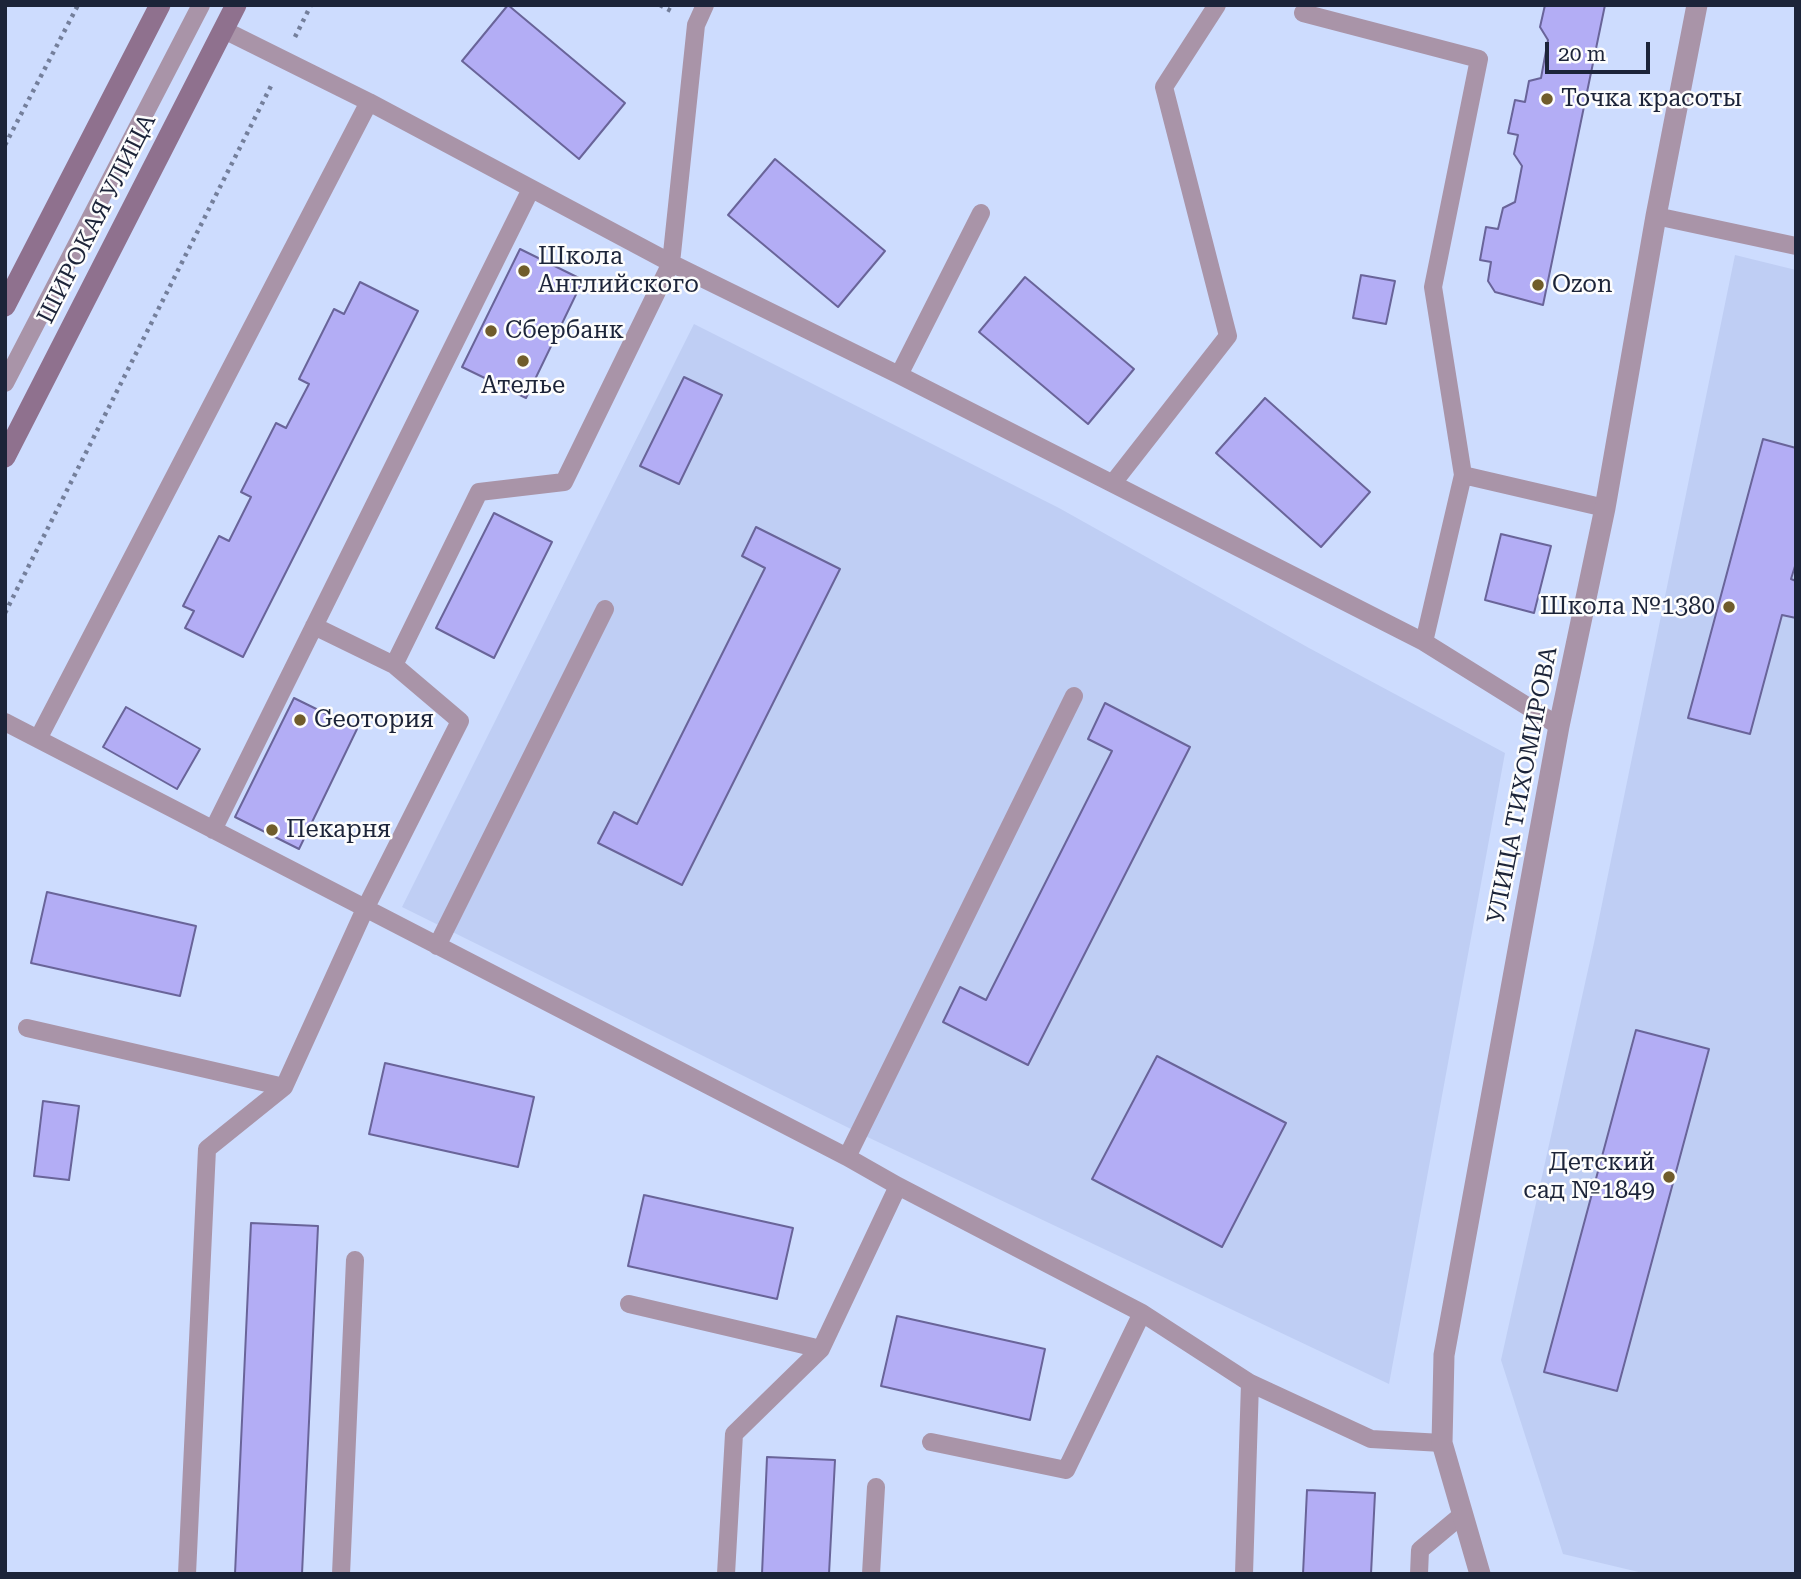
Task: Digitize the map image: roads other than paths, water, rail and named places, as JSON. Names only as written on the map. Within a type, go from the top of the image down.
[{"type":"main road","name":"ШИРОКАЯ УЛИЦА","points":[[5,306],[160,5]]},
{"type":"main road","name":"ШИРОКАЯ УЛИЦА","points":[[5,457],[236,5]]},
{"type":"street","name":"УЛИЦА ТИХОМИРОВА","points":[[1480,1574],[1442,1443],[1444,1355],[1559,726],[1605,508],[1656,216],[1697,5]]},
{"type":"lane","name":"ШИРОКАЯ УЛИЦА","points":[[5,383],[201,5]]},
{"type":"lane","points":[[394,665],[479,492],[564,482],[671,263],[696,25],[705,5]]},
{"type":"lane","points":[[1113,483],[1228,336],[1164,87],[1217,5]]},
{"type":"lane","points":[[1303,13],[1479,59],[1433,287],[1463,475],[1424,642]]},
{"type":"lane","points":[[224,30],[369,102],[671,263],[900,375],[1424,642],[1559,726]]},
{"type":"lane","points":[[38,739],[369,102]]},
{"type":"lane","points":[[213,831],[531,189]]},
{"type":"lane","points":[[900,375],[981,213]]},
{"type":"lane","points":[[1656,216],[1796,246]]},
{"type":"lane","points":[[1463,475],[1605,508]]},
{"type":"lane","points":[[437,947],[604,609]]},
{"type":"lane","points":[[187,1574],[207,1149],[284,1087],[365,909],[460,721],[394,665],[314,626]]},
{"type":"lane","points":[[847,1157],[1074,696]]},
{"type":"lane","points":[[5,722],[1142,1312],[1250,1383],[1371,1439],[1442,1443]]},
{"type":"lane","points":[[27,1028],[284,1087]]},
{"type":"lane","points":[[726,1574],[734,1434],[821,1349],[898,1186]]},
{"type":"lane","points":[[341,1574],[355,1260]]},
{"type":"lane","points":[[629,1304],[821,1349]]},
{"type":"lane","points":[[931,1442],[1066,1470],[1142,1312]]},
{"type":"lane","points":[[1244,1574],[1250,1383]]},
{"type":"lane","points":[[871,1574],[876,1487]]},
{"type":"lane","points":[[1419,1574],[1420,1550],[1463,1514]]},
{"type":"place","name":"Точка красоты","points":[[1547,99]]},
{"type":"place","name":"Школа Английского","points":[[524,271]]},
{"type":"place","name":"Ozon","points":[[1538,285]]},
{"type":"place","name":"Сбербанк","points":[[491,331]]},
{"type":"place","name":"Ателье","points":[[523,361]]},
{"type":"place","name":"Школа №1380","points":[[1729,607]]},
{"type":"place","name":"Gеотория","points":[[300,720]]},
{"type":"place","name":"Пекарня","points":[[272,830]]},
{"type":"place","name":"Детский сад №1849","points":[[1669,1177]]}]
